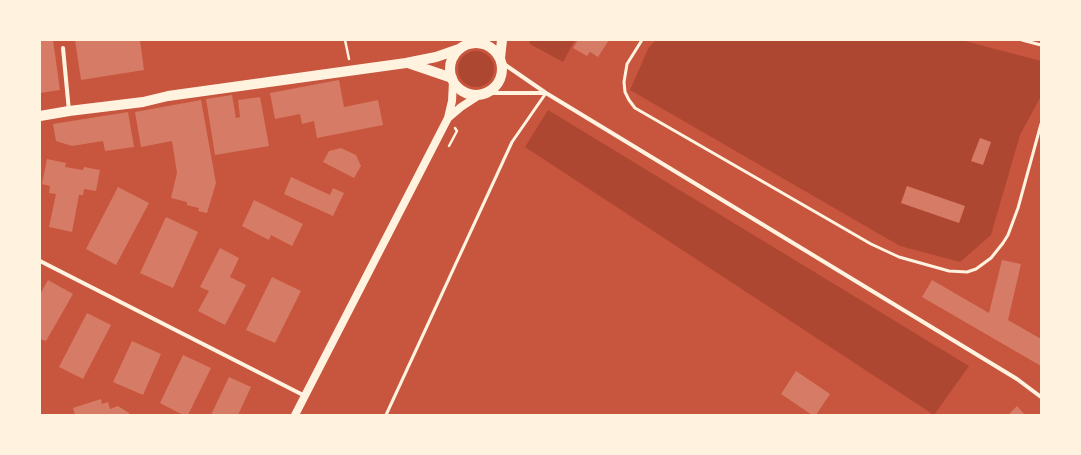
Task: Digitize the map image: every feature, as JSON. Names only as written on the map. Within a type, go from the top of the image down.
[{"type":"main road","points":[[448,118],[461,107],[492,89],[497,84],[501,77],[502,69],[502,40]]},
{"type":"main road","points":[[40,116],[143,102],[168,96],[406,63],[436,57],[471,43],[480,43],[492,48],[501,60]]},
{"type":"main road","points":[[464,45],[452,59],[450,72],[453,80],[459,88],[465,92],[483,94]]},
{"type":"main road","points":[[406,63],[453,80]]},
{"type":"main road","points":[[295,415],[448,118],[452,101],[453,80]]},
{"type":"street","points":[[63,48],[69,111]]},
{"type":"street","points":[[501,60],[546,93],[1017,379],[1041,397]]},
{"type":"street","points":[[483,94],[546,93]]},
{"type":"street","points":[[40,261],[305,396]]},
{"type":"lane","points":[[642,40],[627,64],[624,82],[625,92],[635,108],[871,244],[899,257],[949,271],[967,272],[976,269],[991,258],[1003,243],[1008,235],[1018,208],[1041,124]]},
{"type":"lane","points":[[1022,40],[1041,45]]},
{"type":"lane","points":[[386,415],[512,142],[546,93]]},
{"type":"path","points":[[345,40],[352,71]]},
{"type":"shaded area","points":[[529,40],[575,40],[563,62],[530,44]]},
{"type":"shaded area","points":[[656,40],[961,40],[1041,61],[1041,96],[1020,135],[991,235],[960,262],[900,246],[630,90],[649,47]]},
{"type":"shaded area","points":[[480,51],[489,56],[493,62],[493,76],[489,82],[480,87],[472,87],[463,82],[459,76],[458,65],[463,56],[469,52]]},
{"type":"shaded area","points":[[548,110],[969,366],[934,415],[525,147]]},
{"type":"building","points":[[53,40],[60,90],[40,93],[40,41]]},
{"type":"building","points":[[75,40],[140,40],[144,70],[81,80]]},
{"type":"building","points":[[578,40],[609,40],[598,57],[590,52],[587,56],[573,48]]},
{"type":"building","points":[[339,80],[344,107],[378,100],[383,125],[317,138],[314,121],[302,124],[300,114],[275,119],[270,93]]},
{"type":"building","points":[[232,95],[236,118],[240,117],[238,100],[260,97],[269,146],[215,155],[206,99]]},
{"type":"building","points":[[201,100],[216,183],[207,213],[198,211],[199,208],[187,205],[187,202],[171,198],[177,173],[172,141],[141,147],[135,112]]},
{"type":"building","points":[[128,112],[134,147],[105,151],[103,141],[72,146],[56,141],[53,124]]},
{"type":"building","points":[[980,138],[991,142],[983,165],[971,161]]},
{"type":"building","points":[[341,148],[356,155],[361,166],[354,178],[323,162],[329,151]]},
{"type":"building","points":[[47,159],[66,163],[65,167],[83,170],[84,167],[100,170],[96,191],[84,189],[83,195],[79,195],[72,232],[49,227],[56,194],[49,193],[50,186],[42,184]]},
{"type":"building","points":[[291,177],[330,195],[333,188],[344,193],[333,216],[284,194]]},
{"type":"building","points":[[907,186],[965,206],[959,223],[901,203]]},
{"type":"building","points":[[118,187],[149,203],[116,265],[86,249]]},
{"type":"building","points":[[254,200],[303,224],[292,246],[271,235],[269,240],[242,226]]},
{"type":"building","points":[[166,217],[198,232],[173,288],[140,273]]},
{"type":"building","points":[[220,248],[239,258],[230,277],[246,285],[225,325],[198,311],[209,291],[200,287]]},
{"type":"building","points":[[1002,260],[1021,264],[1008,320],[1041,339],[1041,366],[922,297],[932,280],[989,313]]},
{"type":"building","points":[[272,277],[301,291],[275,343],[246,330]]},
{"type":"building","points":[[48,280],[73,294],[46,341],[40,339],[40,294]]},
{"type":"building","points":[[87,313],[111,325],[83,379],[59,367]]},
{"type":"building","points":[[132,341],[161,354],[143,395],[113,382]]},
{"type":"building","points":[[183,355],[211,368],[188,415],[183,415],[160,403]]},
{"type":"building","points":[[796,371],[830,394],[816,415],[812,415],[781,394]]},
{"type":"building","points":[[229,377],[251,387],[238,415],[211,415]]},
{"type":"building","points":[[101,399],[102,404],[108,402],[110,409],[118,406],[130,415],[75,415],[73,408]]},
{"type":"building","points":[[1017,406],[1025,415],[1008,415]]}]
